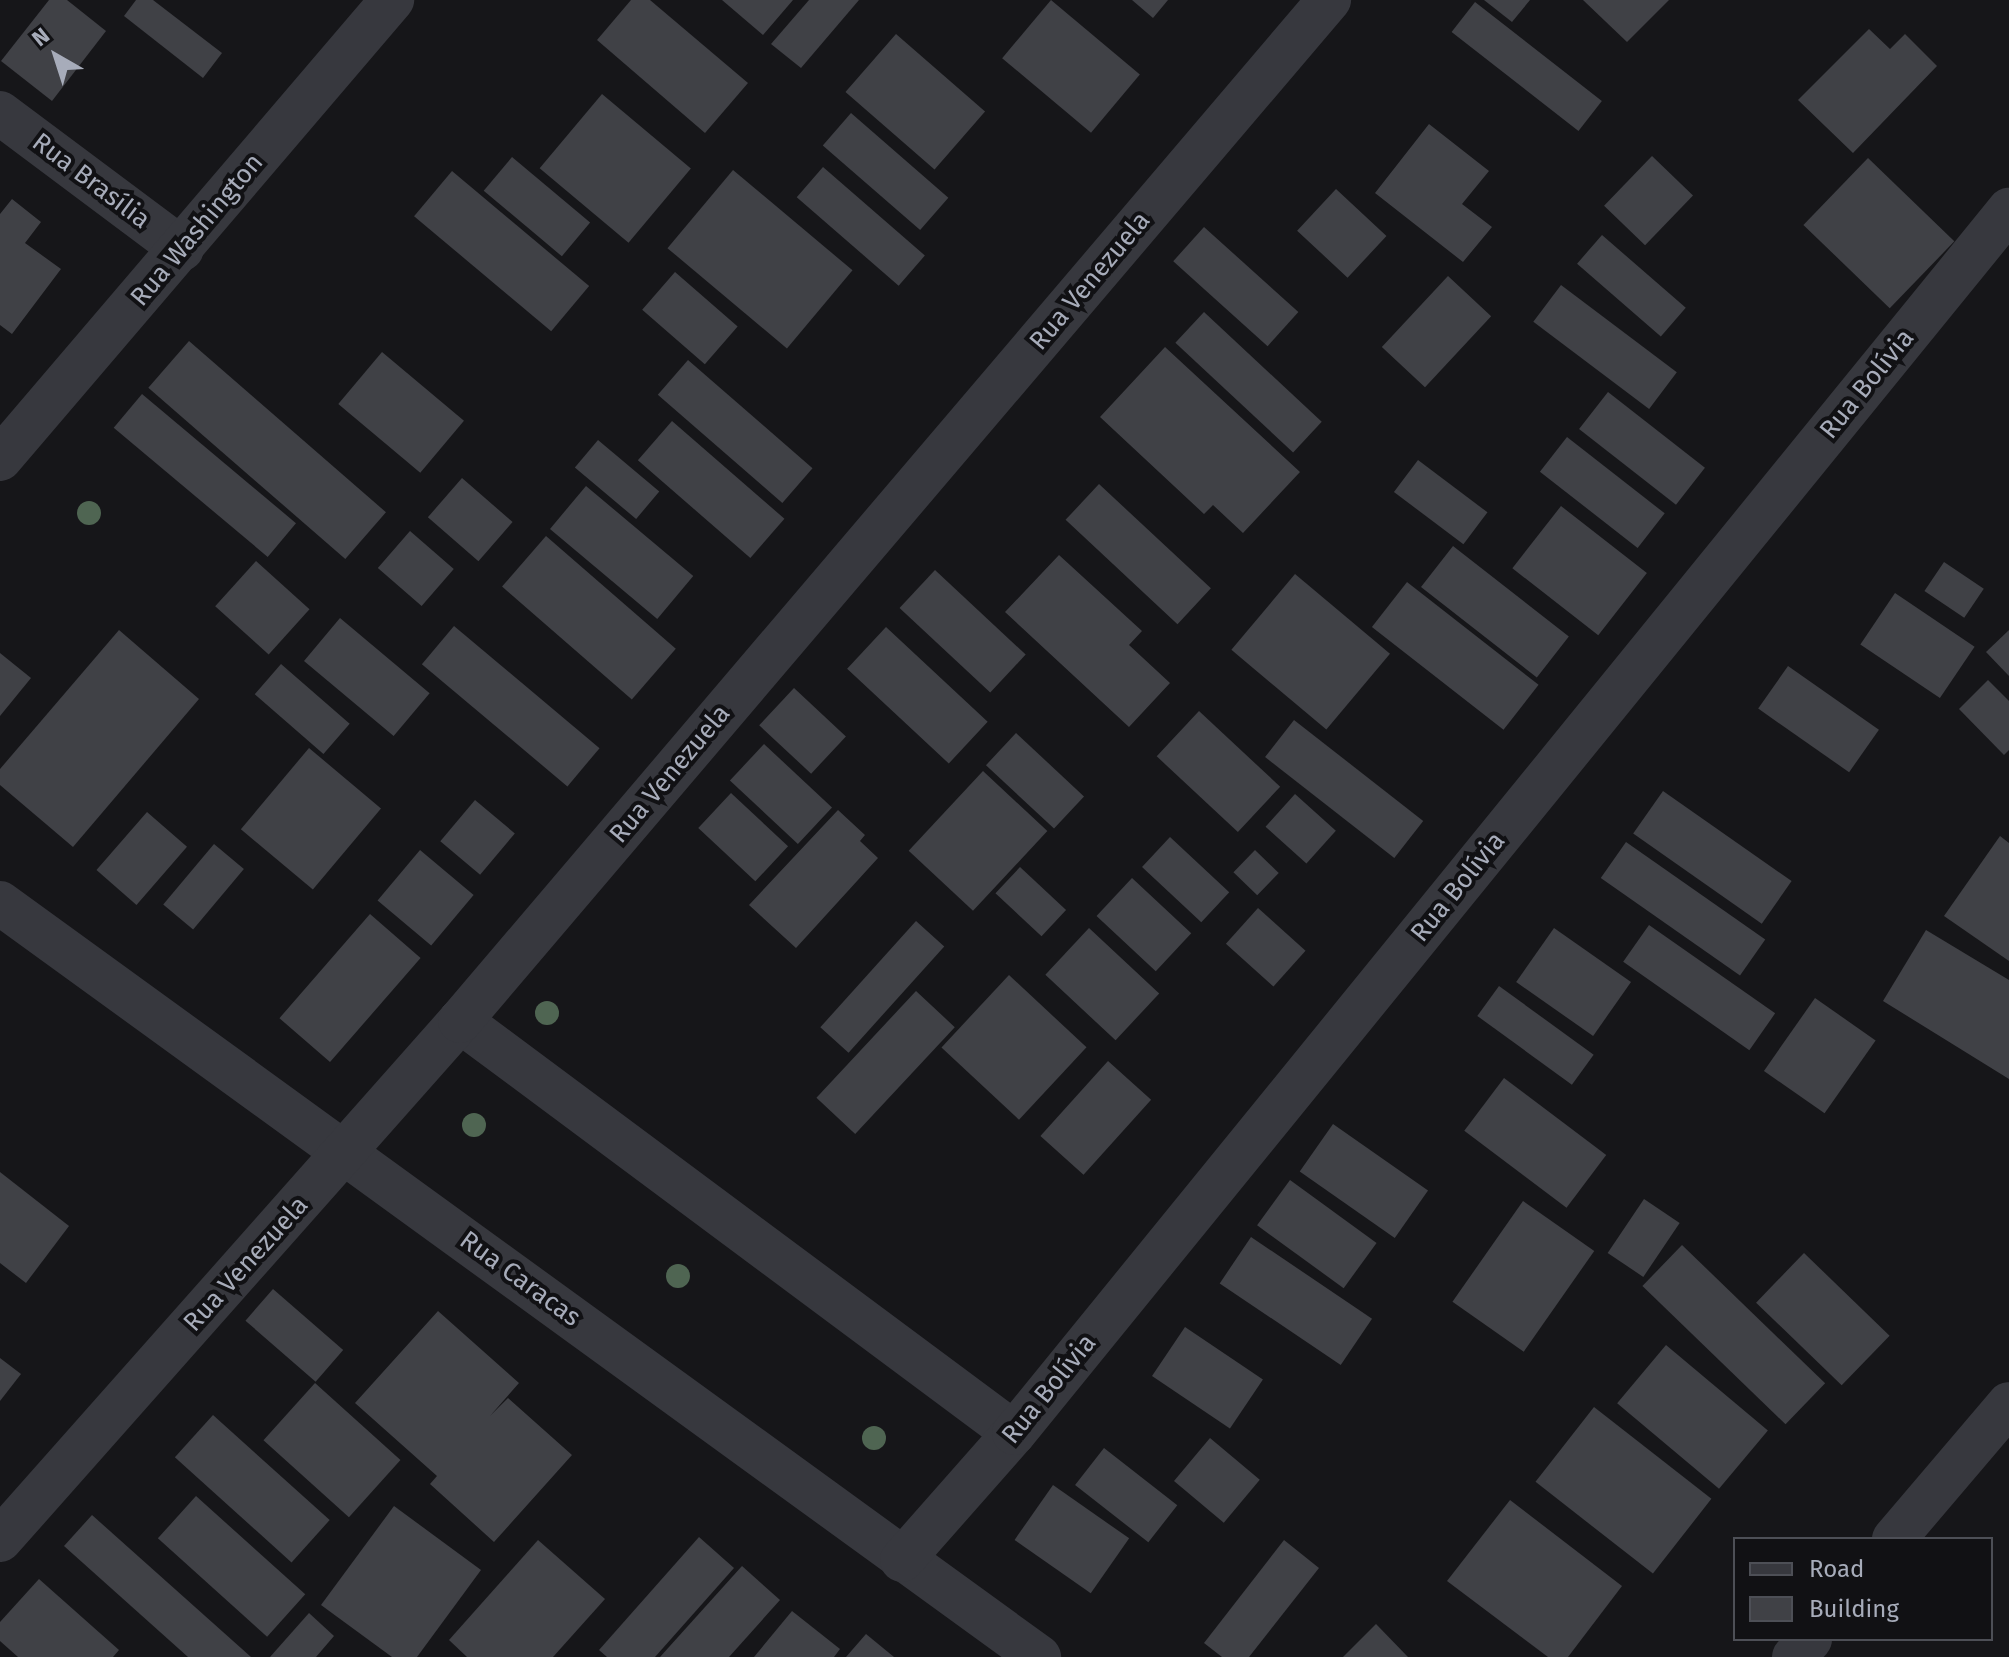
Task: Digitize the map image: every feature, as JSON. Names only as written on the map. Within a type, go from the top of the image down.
[{"type":"street","name":"Rua Washington","points":[[0,459],[392,0]]},
{"type":"street","name":"Rua Venezuela","points":[[0,1540],[460,1021],[1329,0]]},
{"type":"street","name":"Rua Brasília","points":[[0,113],[182,249]]},
{"type":"street","name":"Rua Bolívia","points":[[902,1560],[1014,1433],[2009,210]]},
{"type":"street","name":"Rua Caracas","points":[[0,903],[347,1151],[902,1560],[1039,1657]]},
{"type":"street","points":[[460,1021],[1014,1433]]},
{"type":"street","points":[[1896,1537],[2009,1404]]},
{"type":"street","points":[[1794,1657],[1808,1641]]},
{"type":"building","points":[[49,0],[67,0],[106,31],[52,101],[1,61]]},
{"type":"building","points":[[136,0],[153,0],[222,53],[203,78],[124,16]]},
{"type":"building","points":[[631,0],[650,0],[748,83],[705,133],[597,40]]},
{"type":"building","points":[[722,0],[793,0],[763,35]]},
{"type":"building","points":[[809,0],[859,0],[801,68],[771,44]]},
{"type":"building","points":[[1051,0],[1140,75],[1091,133],[1002,58]]},
{"type":"building","points":[[1132,0],[1168,0],[1153,18]]},
{"type":"building","points":[[1484,0],[1530,0],[1512,22]]},
{"type":"building","points":[[1583,0],[1669,0],[1627,42]]},
{"type":"building","points":[[1475,2],[1602,101],[1578,131],[1452,32]]},
{"type":"building","points":[[1869,29],[1890,49],[1905,34],[1937,66],[1853,153],[1798,100]]},
{"type":"building","points":[[896,34],[985,111],[935,170],[845,92]]},
{"type":"building","points":[[602,94],[691,169],[629,243],[540,168]]},
{"type":"building","points":[[851,113],[948,198],[920,230],[823,145]]},
{"type":"building","points":[[1429,124],[1489,171],[1462,204],[1492,227],[1463,262],[1375,193]]},
{"type":"building","points":[[1652,156],[1693,196],[1645,245],[1604,206]]},
{"type":"building","points":[[512,157],[590,223],[562,256],[484,191]]},
{"type":"building","points":[[1868,158],[1954,241],[1890,308],[1803,225]]},
{"type":"building","points":[[823,167],[925,256],[899,286],[797,197]]},
{"type":"building","points":[[733,170],[853,270],[787,348],[667,248]]},
{"type":"building","points":[[452,171],[589,286],[551,331],[414,216]]},
{"type":"building","points":[[1336,189],[1386,236],[1348,278],[1297,231]]},
{"type":"building","points":[[12,199],[41,222],[25,243],[61,269],[12,334],[0,325],[0,214]]},
{"type":"building","points":[[1204,227],[1298,312],[1268,346],[1173,261]]},
{"type":"building","points":[[1602,235],[1686,308],[1661,337],[1577,264]]},
{"type":"building","points":[[675,272],[738,326],[705,364],[642,310]]},
{"type":"building","points":[[1448,276],[1491,316],[1425,387],[1382,347]]},
{"type":"building","points":[[1561,285],[1677,372],[1649,409],[1533,322]]},
{"type":"building","points":[[1204,312],[1322,422],[1293,453],[1175,343]]},
{"type":"building","points":[[189,341],[386,512],[345,559],[148,388]]},
{"type":"building","points":[[1165,347],[1300,472],[1243,533],[1213,505],[1204,514],[1100,417]]},
{"type":"building","points":[[382,352],[464,421],[420,473],[338,404]]},
{"type":"building","points":[[688,360],[813,468],[782,503],[658,395]]},
{"type":"building","points":[[1608,392],[1705,468],[1676,505],[1579,429]]},
{"type":"building","points":[[142,394],[296,523],[268,557],[114,428]]},
{"type":"building","points":[[672,421],[784,519],[750,558],[638,460]]},
{"type":"building","points":[[1567,437],[1665,513],[1638,548],[1540,472]]},
{"type":"building","points":[[598,440],[659,491],[636,519],[575,468]]},
{"type":"building","points":[[1418,460],[1487,512],[1463,544],[1394,492]]},
{"type":"building","points":[[462,478],[513,522],[478,561],[428,517]]},
{"type":"building","points":[[1099,484],[1211,588],[1177,624],[1066,520]]},
{"type":"building","points":[[586,486],[693,576],[657,619],[550,529]]},
{"type":"building","points":[[1561,506],[1647,573],[1598,635],[1512,568]]},
{"type":"building","points":[[410,531],[454,569],[422,606],[378,568]]},
{"type":"building","points":[[546,536],[676,649],[632,699],[502,587]]},
{"type":"building","points":[[1453,546],[1569,637],[1537,677],[1421,587]]},
{"type":"building","points":[[1059,555],[1142,631],[1129,645],[1170,683],[1129,727],[1005,612]]},
{"type":"building","points":[[256,561],[310,609],[269,655],[215,606]]},
{"type":"building","points":[[1944,562],[1984,589],[1964,618],[1924,591]]},
{"type":"building","points":[[935,570],[1026,655],[990,693],[900,608]]},
{"type":"building","points":[[1295,574],[1390,654],[1326,730],[1231,650]]},
{"type":"building","points":[[1407,582],[1539,685],[1504,730],[1372,627]]},
{"type":"building","points":[[1895,593],[1975,647],[1940,698],[1860,644]]},
{"type":"building","points":[[340,618],[430,693],[394,736],[304,661]]},
{"type":"building","points":[[454,626],[600,748],[567,786],[422,664]]},
{"type":"building","points":[[886,627],[988,722],[949,763],[847,669]]},
{"type":"building","points":[[119,630],[199,699],[73,847],[0,785],[0,769]]},
{"type":"building","points":[[2009,630],[2009,676],[1986,652]]},
{"type":"building","points":[[0,653],[31,678],[0,716]]},
{"type":"building","points":[[281,664],[350,724],[323,754],[255,694]]},
{"type":"building","points":[[1788,666],[1879,730],[1849,772],[1758,709]]},
{"type":"building","points":[[1988,680],[2009,701],[2009,750],[2004,755],[1959,709]]},
{"type":"building","points":[[794,688],[846,736],[811,774],[759,725]]},
{"type":"building","points":[[1199,711],[1280,787],[1238,832],[1157,756]]},
{"type":"building","points":[[1294,720],[1423,821],[1394,858],[1265,757]]},
{"type":"building","points":[[1016,733],[1084,796],[1054,829],[986,765]]},
{"type":"building","points":[[764,744],[832,807],[798,844],[730,781]]},
{"type":"building","points":[[309,748],[381,808],[313,890],[241,829]]},
{"type":"building","points":[[983,771],[1047,831],[973,911],[909,851]]},
{"type":"building","points":[[1663,791],[1792,881],[1762,924],[1633,834]]},
{"type":"building","points":[[731,793],[788,846],[755,881],[698,828]]},
{"type":"building","points":[[1295,794],[1336,831],[1306,864],[1266,827]]},
{"type":"building","points":[[475,800],[515,833],[480,875],[440,841]]},
{"type":"building","points":[[838,810],[865,835],[860,841],[878,858],[796,948],[749,905]]},
{"type":"building","points":[[147,812],[187,847],[136,905],[96,870]]},
{"type":"building","points":[[2000,836],[2009,843],[2009,961],[1944,916]]},
{"type":"building","points":[[1170,837],[1229,892],[1201,922],[1142,867]]},
{"type":"building","points":[[1626,842],[1765,940],[1740,976],[1601,878]]},
{"type":"building","points":[[214,844],[244,869],[193,930],[163,905]]},
{"type":"building","points":[[420,850],[474,895],[431,946],[378,901]]},
{"type":"building","points":[[1255,850],[1279,873],[1257,895],[1233,872]]},
{"type":"building","points":[[1020,867],[1066,910],[1042,936],[995,893]]},
{"type":"building","points":[[1132,878],[1191,933],[1156,971],[1097,916]]},
{"type":"building","points":[[1258,908],[1306,951],[1273,986],[1226,944]]},
{"type":"building","points":[[370,914],[421,958],[330,1062],[279,1018]]},
{"type":"building","points":[[916,921],[944,946],[849,1053],[820,1027]]},
{"type":"building","points":[[1649,925],[1775,1013],[1749,1050],[1623,962]]},
{"type":"building","points":[[1089,928],[1159,993],[1116,1040],[1045,975]]},
{"type":"building","points":[[1554,928],[1631,982],[1593,1036],[1516,982]]},
{"type":"building","points":[[1926,930],[2009,980],[2009,1079],[1883,1001]]},
{"type":"building","points":[[1009,975],[1087,1047],[1019,1120],[941,1047]]},
{"type":"building","points":[[1499,986],[1594,1055],[1572,1085],[1477,1016]]},
{"type":"building","points":[[916,991],[955,1027],[855,1134],[816,1098]]},
{"type":"building","points":[[1815,998],[1876,1040],[1825,1113],[1764,1071]]},
{"type":"building","points":[[1108,1061],[1151,1100],[1084,1175],[1040,1136]]},
{"type":"building","points":[[1504,1078],[1606,1155],[1567,1208],[1464,1131]]},
{"type":"building","points":[[1333,1124],[1428,1191],[1395,1238],[1300,1172]]},
{"type":"building","points":[[0,1172],[69,1226],[26,1283],[0,1263]]},
{"type":"building","points":[[1290,1180],[1377,1243],[1344,1288],[1257,1225]]},
{"type":"building","points":[[1644,1199],[1680,1223],[1643,1277],[1608,1253]]},
{"type":"building","points":[[1523,1201],[1594,1251],[1524,1352],[1452,1302]]},
{"type":"building","points":[[1251,1237],[1372,1319],[1341,1365],[1220,1283]]},
{"type":"building","points":[[1682,1245],[1825,1383],[1786,1424],[1642,1286]]},
{"type":"building","points":[[1804,1253],[1890,1336],[1842,1385],[1756,1303]]},
{"type":"building","points":[[273,1289],[343,1350],[316,1382],[245,1321]]},
{"type":"building","points":[[438,1311],[519,1383],[490,1416],[508,1398],[572,1455],[494,1542],[430,1484],[437,1476],[355,1403]]},
{"type":"building","points":[[1185,1327],[1263,1380],[1230,1428],[1152,1376]]},
{"type":"building","points":[[1666,1345],[1768,1430],[1719,1489],[1617,1403]]},
{"type":"building","points":[[0,1358],[21,1374],[0,1401]]},
{"type":"building","points":[[315,1383],[400,1460],[349,1517],[263,1440]]},
{"type":"building","points":[[1594,1407],[1711,1499],[1653,1574],[1536,1482]]},
{"type":"building","points":[[213,1415],[330,1520],[292,1562],[175,1457]]},
{"type":"building","points":[[1210,1438],[1260,1480],[1224,1523],[1174,1481]]},
{"type":"building","points":[[1104,1448],[1177,1505],[1148,1542],[1075,1485]]},
{"type":"building","points":[[1053,1485],[1129,1538],[1091,1593],[1015,1540]]},
{"type":"building","points":[[196,1496],[305,1594],[267,1637],[158,1538]]},
{"type":"building","points":[[1510,1500],[1622,1586],[1568,1657],[1548,1657],[1447,1581]]},
{"type":"building","points":[[394,1506],[481,1570],[417,1657],[392,1657],[321,1605]]},
{"type":"building","points":[[92,1515],[251,1657],[188,1657],[64,1546]]},
{"type":"building","points":[[699,1537],[734,1568],[655,1657],[607,1657],[599,1650]]},
{"type":"building","points":[[538,1540],[605,1599],[553,1657],[467,1657],[449,1640]]},
{"type":"building","points":[[1284,1540],[1319,1568],[1249,1657],[1222,1657],[1204,1643]]},
{"type":"building","points":[[742,1566],[780,1600],[729,1657],[660,1657]]},
{"type":"building","points":[[39,1579],[119,1650],[113,1657],[18,1657],[0,1641],[0,1622]]},
{"type":"building","points":[[792,1611],[840,1649],[834,1657],[754,1657]]},
{"type":"building","points":[[309,1613],[334,1636],[316,1657],[270,1657]]},
{"type":"building","points":[[1376,1624],[1408,1657],[1343,1657]]},
{"type":"building","points":[[866,1634],[894,1657],[846,1657]]}]
